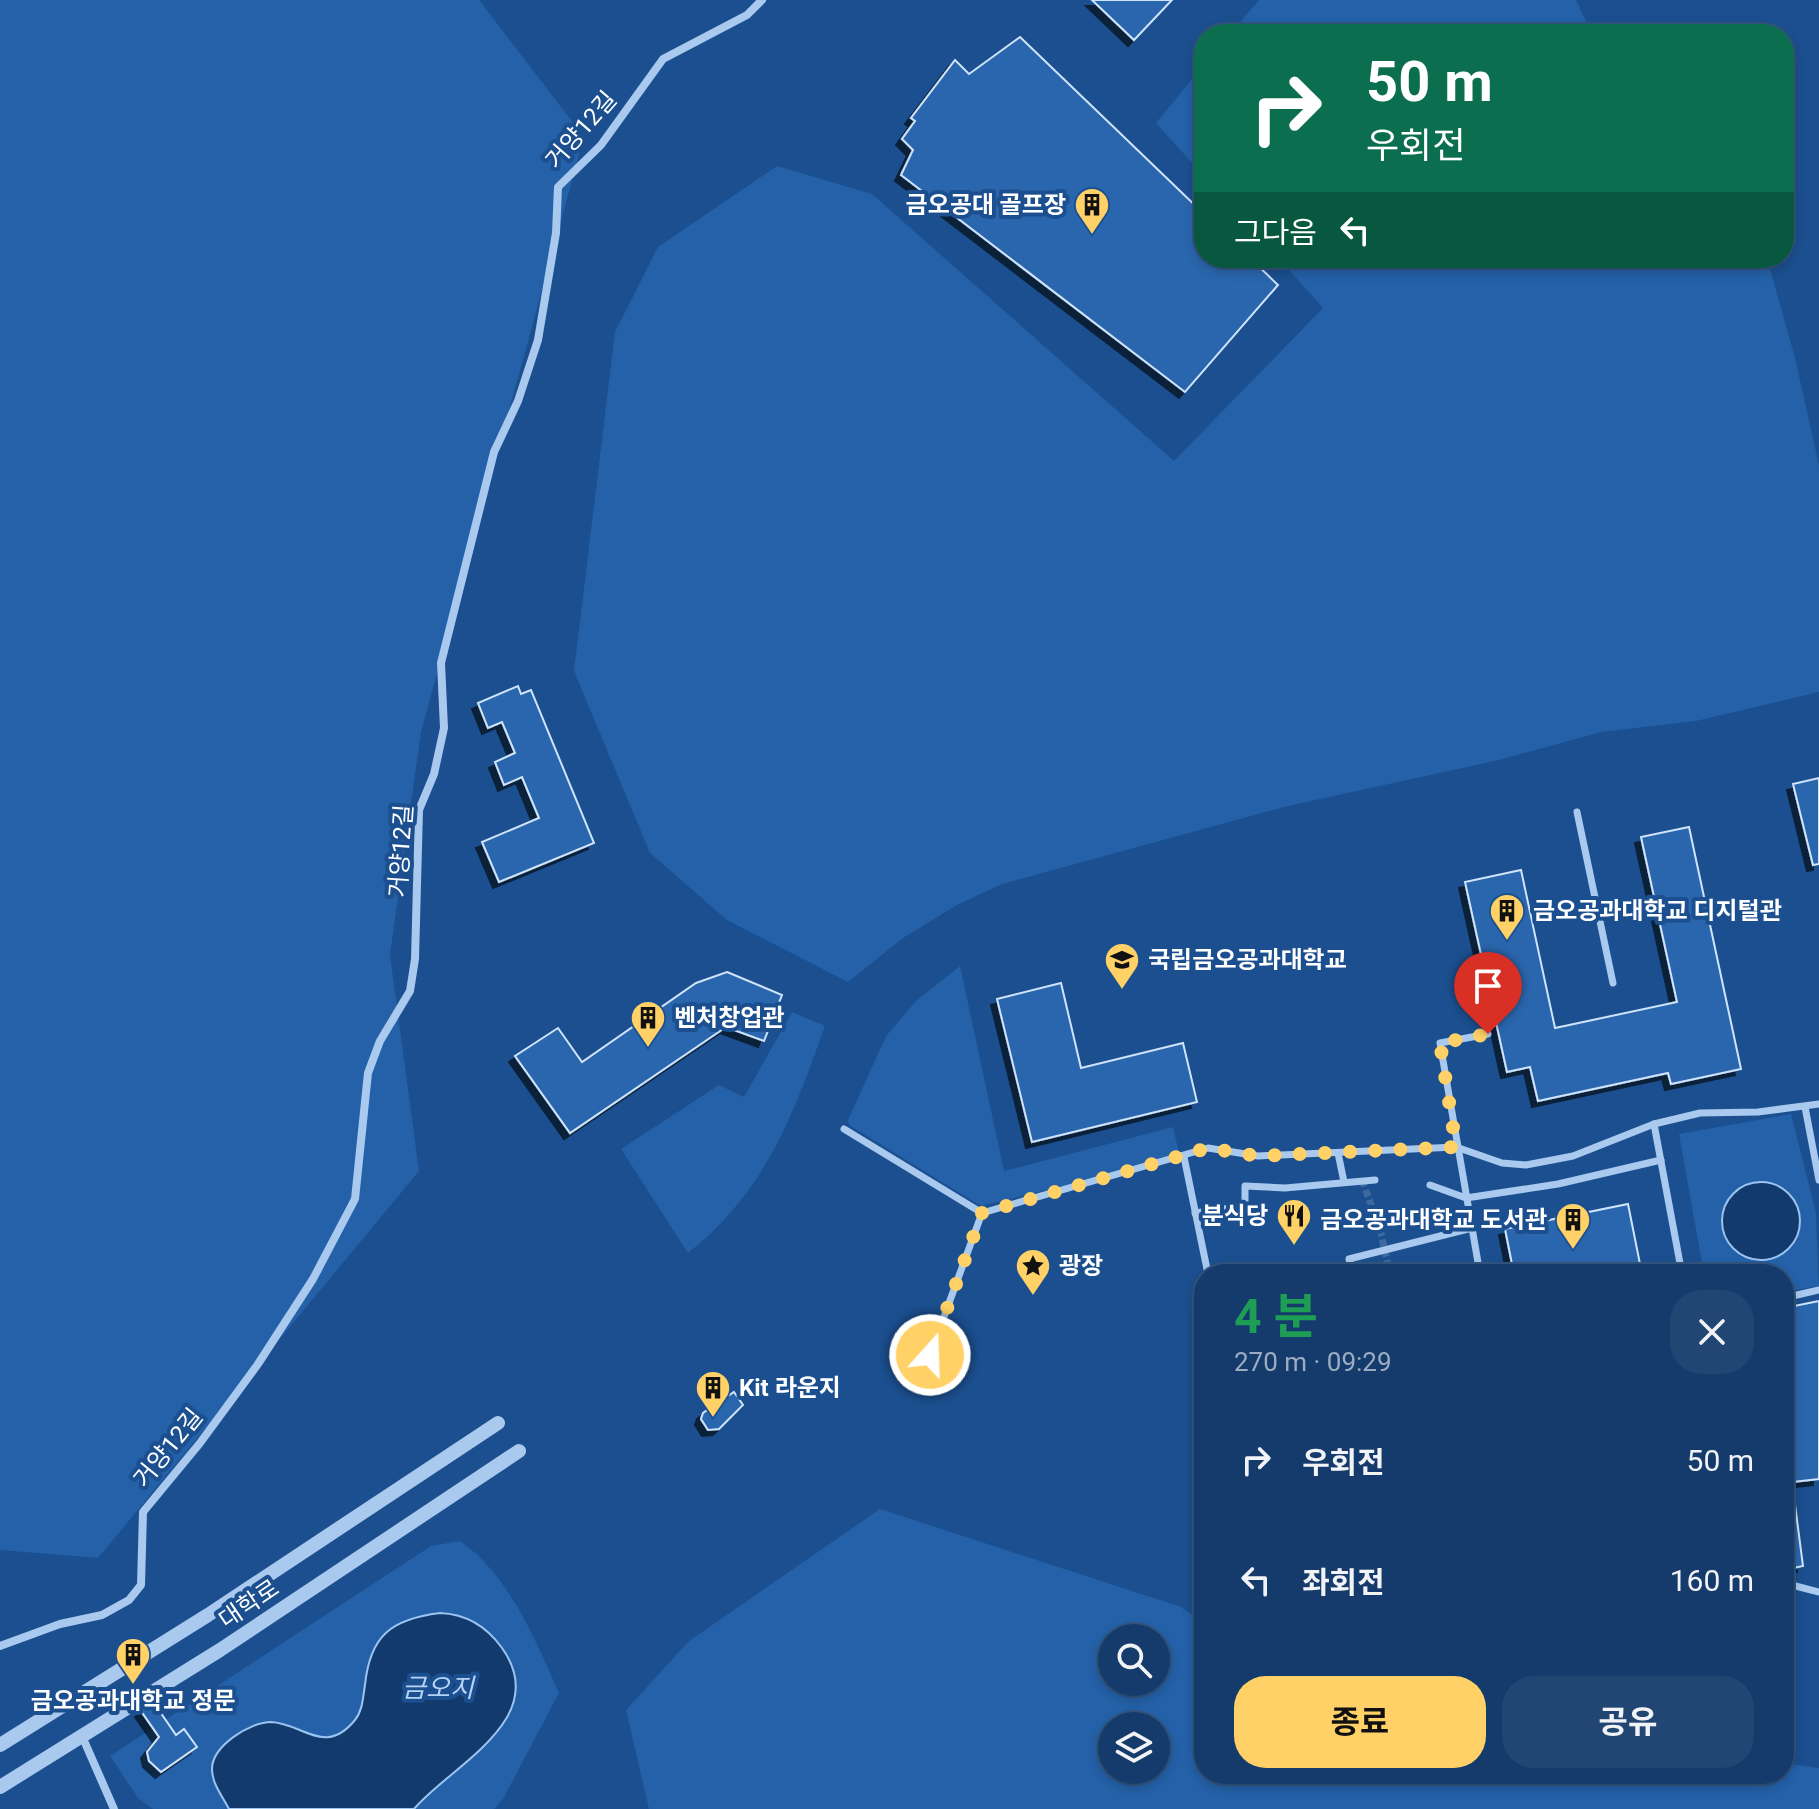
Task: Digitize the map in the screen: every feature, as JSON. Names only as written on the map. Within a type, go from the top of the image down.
[{"type":"street","name":"거양12길","points":[[0,1646],[60,1624],[102,1615],[129,1600],[141,1585],[143,1512],[200,1443],[258,1364],[313,1279],[355,1199],[368,1073],[380,1041],[410,991],[415,959],[419,810],[434,774],[444,728],[441,663],[494,452],[518,401],[538,340],[556,233],[558,187],[601,145],[663,59],[747,15],[762,0]]},
{"type":"street","points":[[1577,812],[1613,983]]},
{"type":"street","points":[[1478,1264],[1440,1043],[1488,1034]]},
{"type":"street","points":[[844,1129],[982,1213],[1208,1148],[1258,1156],[1456,1147],[1502,1163],[1526,1165],[1573,1156],[1654,1124],[1700,1113],[1819,1104]]},
{"type":"street","points":[[1805,1107],[1819,1180]]},
{"type":"street","points":[[1654,1124],[1680,1264]]},
{"type":"street","points":[[1338,1153],[1344,1182]]},
{"type":"street","points":[[1184,1157],[1206,1264]]},
{"type":"street","points":[[1430,1185],[1466,1198],[1558,1184],[1661,1160]]},
{"type":"street","points":[[1195,1213],[1245,1206],[1245,1186],[1285,1188],[1375,1180]]},
{"type":"street","points":[[930,1355],[982,1213]]},
{"type":"street","points":[[1350,1264],[1349,1259],[1472,1228]]},
{"type":"street","points":[[1794,1296],[1819,1290]]},
{"type":"street","name":"대학로","points":[[0,1745],[208,1615],[498,1423]]},
{"type":"street","name":"대학로","points":[[0,1787],[220,1650],[519,1451]]},
{"type":"street","points":[[1794,1586],[1819,1592]]},
{"type":"street","points":[[82,1736],[114,1809]]},
{"type":"shaded area","points":[[0,0],[479,0],[584,137],[421,732],[390,955],[419,1171],[98,1558],[0,1550]]},
{"type":"shaded area","points":[[1259,0],[1576,0],[1587,24],[1239,24]]},
{"type":"shaded area","points":[[1194,77],[1194,165],[1156,123]]},
{"type":"shaded area","points":[[777,166],[872,194],[1174,461],[1323,308],[1287,268],[1770,268],[1795,358],[1819,465],[1819,692],[1696,721],[1601,732],[1499,760],[1288,806],[1002,884],[957,905],[903,938],[848,982],[727,920],[650,853],[574,671],[615,332],[658,247]]},
{"type":"shaded area","points":[[960,966],[1004,1171],[1173,1127],[1180,1157],[981,1206],[849,1125],[848,1120],[886,1036],[916,1001]]},
{"type":"shaded area","points":[[792,1012],[825,1026],[801,1091],[757,1178],[715,1229],[688,1253],[621,1149],[719,1085],[744,1097]]},
{"type":"shaded area","points":[[1791,1114],[1816,1213],[1819,1286],[1794,1290],[1794,1264],[1702,1264],[1679,1134]]},
{"type":"shaded area","points":[[880,1509],[1181,1607],[1194,1617],[1194,1784],[1794,1784],[1794,1764],[1819,1768],[1819,1809],[649,1809],[626,1710],[689,1641]]},
{"type":"shaded area","points":[[460,1541],[477,1555],[507,1590],[530,1630],[559,1693],[503,1799],[494,1809],[153,1809],[138,1798],[110,1756],[431,1546]]},
{"type":"water","points":[[1761,1182],[1776,1185],[1793,1199],[1800,1221],[1797,1236],[1783,1253],[1761,1260],[1746,1257],[1729,1243],[1722,1221],[1725,1206],[1739,1189]]},
{"type":"water","name":"금오지","points":[[440,1613],[459,1616],[483,1628],[502,1648],[514,1674],[515,1697],[506,1719],[471,1758],[414,1809],[229,1809],[212,1775],[214,1760],[225,1744],[253,1726],[271,1722],[323,1737],[344,1731],[360,1712],[372,1654],[386,1632],[409,1620]]},
{"type":"building","points":[[1092,0],[1172,0],[1134,40]]},
{"type":"building","name":"금오공대 골프장","points":[[1020,37],[1194,204],[1194,268],[1260,268],[1278,285],[1185,392],[901,175],[913,150],[902,139],[915,121],[911,118],[955,60],[969,74]]},
{"type":"building","points":[[518,686],[521,694],[531,690],[594,843],[499,882],[482,842],[539,818],[522,777],[504,785],[495,762],[515,753],[502,722],[488,728],[478,703]]},
{"type":"building","points":[[1819,778],[1819,864],[1813,865],[1793,784]]},
{"type":"building","name":"금오공과대학교 디지털관","points":[[1689,827],[1741,1069],[1671,1084],[1668,1073],[1538,1101],[1530,1067],[1507,1072],[1465,882],[1521,870],[1555,1028],[1677,1002],[1641,837]]},
{"type":"building","name":"벤처창업관","points":[[727,972],[782,995],[764,1041],[726,1027],[570,1133],[515,1056],[558,1028],[582,1062],[696,983]]},
{"type":"building","points":[[1061,983],[1081,1068],[1183,1043],[1197,1102],[1032,1142],[997,999]]},
{"type":"building","name":"금오공과대학교 도서관","points":[[1628,1204],[1640,1264],[1512,1264],[1505,1229]]},
{"type":"building","points":[[1819,1301],[1819,1479],[1794,1482],[1794,1306]]},
{"type":"building","points":[[734,1392],[743,1405],[719,1429],[708,1430],[701,1419],[703,1413]]},
{"type":"building","points":[[1794,1497],[1803,1566],[1794,1568]]},
{"type":"building","points":[[154,1703],[176,1735],[184,1729],[197,1747],[161,1772],[149,1761],[147,1752],[159,1737],[141,1711]]},
{"type":"tunnel","points":[[1362,1180],[1380,1229],[1388,1264]]},
{"type":"place","name":"금오공대 골프장","points":[[1092,236]]},
{"type":"place","name":"금오공과대학교 디지털관","points":[[1507,942]]},
{"type":"place","name":"국립금오공과대학교","points":[[1122,991]]},
{"type":"place","name":"벤처창업관","points":[[648,1049]]},
{"type":"place","name":"분식당","points":[[1294,1247]]},
{"type":"place","name":"금오공과대학교 도서관","points":[[1573,1251]]},
{"type":"place","name":"광장","points":[[1033,1297]]},
{"type":"place","name":"Kit 라운지","points":[[713,1419]]},
{"type":"place","name":"금오공과대학교 정문","points":[[133,1686]]},
{"type":"route","points":[[930,1355],[982,1213],[1208,1148],[1258,1156],[1456,1147],[1440,1043],[1488,1034]]}]
